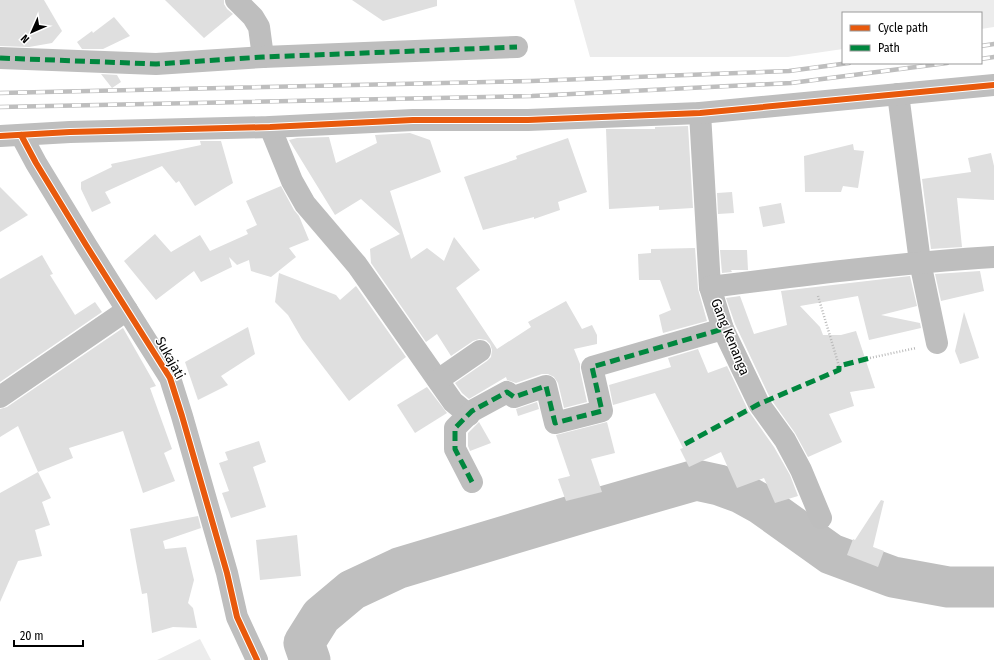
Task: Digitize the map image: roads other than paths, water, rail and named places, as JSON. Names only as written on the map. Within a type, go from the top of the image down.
[{"type":"street","points":[[236,0],[253,17],[259,27],[263,57]]},
{"type":"street","points":[[0,58],[156,64],[263,57],[517,47]]},
{"type":"street","points":[[11,136],[70,132],[270,127],[413,120],[528,120],[700,113],[994,85]]},
{"type":"street","points":[[898,94],[920,262],[937,343]]},
{"type":"street","name":"Gang Kenanga","points":[[700,113],[710,287],[723,329],[759,404],[785,440],[801,470],[821,518]]},
{"type":"street","points":[[270,127],[292,180],[305,204],[357,265],[453,402],[469,415]]},
{"type":"street","name":"Sukajati","points":[[11,136],[48,182],[162,365],[172,385],[227,573],[237,617],[257,660]]},
{"type":"street","points":[[710,287],[920,262],[994,257]]},
{"type":"street","points":[[0,397],[128,310]]},
{"type":"street","points":[[472,482],[455,449],[455,428],[472,412],[507,392],[514,398],[546,386],[555,423],[602,411],[592,367],[723,329]]},
{"type":"street","points":[[438,380],[480,351]]},
{"type":"waterway","points":[[310,660],[304,643],[321,616],[352,590],[399,568],[696,480],[719,485],[741,493],[761,504],[831,554],[893,577],[948,587],[994,587]]},
{"type":"railway","points":[[982,46],[994,44]]},
{"type":"railway","points":[[982,59],[994,57]]},
{"type":"railway","points":[[0,93],[532,81],[789,71],[842,64]]},
{"type":"railway","points":[[0,107],[532,96],[791,83],[939,64]]}]
